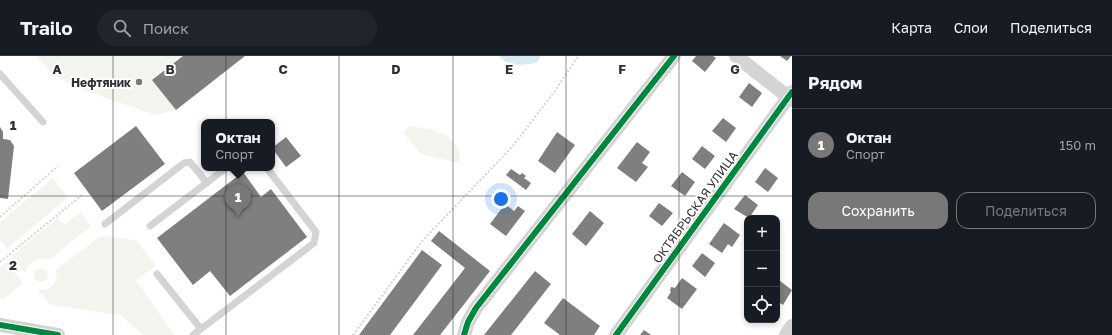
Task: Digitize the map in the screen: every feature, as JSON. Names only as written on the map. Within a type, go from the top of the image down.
[{"type":"street","points":[[464,335],[468,322],[476,308],[674,56]]},
{"type":"street","points":[[736,56],[791,97]]},
{"type":"street","name":"ОКТЯБРЬСКАЯ УЛИЦА","points":[[616,335],[791,97]]},
{"type":"street","points":[[0,325],[58,335]]},
{"type":"street","points":[[786,335],[792,326]]},
{"type":"lane","points":[[0,74],[43,122]]},
{"type":"lane","points":[[105,224],[184,163],[190,162],[206,183]]},
{"type":"lane","points":[[150,226],[222,171]]},
{"type":"lane","points":[[193,335],[314,243],[316,232],[269,171]]},
{"type":"lane","points":[[157,274],[201,329]]},
{"type":"path","points":[[353,335],[423,240],[512,147],[555,90],[578,56]]},
{"type":"path","points":[[0,217],[58,166]]},
{"type":"path","points":[[0,262],[82,196]]},
{"type":"shaded area","name":"Нефтяник","points":[[36,56],[245,56],[176,110],[156,115],[80,89],[53,74]]},
{"type":"shaded area","points":[[499,56],[541,56],[536,63],[516,65],[503,60]]},
{"type":"shaded area","points":[[409,126],[431,129],[448,136],[460,151],[459,163],[421,154],[403,133]]},
{"type":"shaded area","points":[[53,178],[68,197],[7,249],[0,240],[0,222]]},
{"type":"shaded area","points":[[81,212],[91,226],[49,260],[34,260],[29,265],[25,273],[11,256],[58,218],[64,225]]},
{"type":"shaded area","points":[[101,236],[136,240],[156,266],[136,280],[174,335],[144,335],[120,315],[51,305],[38,290],[50,288],[56,279],[56,270]]},
{"type":"shaded area","points":[[7,262],[23,283],[4,299],[0,298],[0,267]]},
{"type":"shaded area","points":[[41,268],[46,270],[48,275],[46,280],[41,282],[36,280],[34,275],[36,270]]},
{"type":"building","points":[[183,56],[245,56],[176,110],[152,80]]},
{"type":"building","points":[[696,56],[713,56],[716,58],[705,72],[692,61]]},
{"type":"building","points":[[780,56],[791,56],[787,61]]},
{"type":"building","points":[[749,83],[762,93],[752,107],[739,97]]},
{"type":"building","points":[[723,118],[736,128],[726,142],[712,131]]},
{"type":"building","points":[[136,126],[165,164],[102,211],[74,173]]},
{"type":"building","points":[[0,127],[3,132],[3,139],[10,140],[14,146],[8,199],[0,198]]},
{"type":"building","points":[[557,132],[575,145],[555,173],[538,161]]},
{"type":"building","points":[[286,137],[301,156],[286,167],[275,152],[275,146]]},
{"type":"building","points":[[637,142],[650,152],[642,163],[648,167],[636,182],[617,168]]},
{"type":"building","points":[[702,146],[715,156],[705,169],[692,159]]},
{"type":"building","points":[[765,168],[778,178],[768,192],[755,182]]},
{"type":"building","points":[[511,169],[520,175],[522,173],[526,176],[524,178],[531,183],[526,190],[506,175]]},
{"type":"building","points":[[243,172],[261,197],[271,189],[307,237],[230,296],[210,271],[193,285],[157,238]]},
{"type":"building","points":[[682,172],[695,182],[685,196],[671,186]]},
{"type":"building","points":[[745,195],[758,205],[751,215],[744,215],[734,209]]},
{"type":"building","points":[[659,203],[673,213],[662,226],[649,216]]},
{"type":"building","points":[[505,204],[514,211],[518,206],[525,211],[506,236],[490,224]]},
{"type":"building","points":[[590,211],[604,223],[586,246],[572,234]]},
{"type":"building","points":[[724,223],[740,235],[732,247],[728,244],[722,253],[709,244]]},
{"type":"building","points":[[439,231],[490,271],[440,335],[413,335],[465,268],[431,241]]},
{"type":"building","points":[[422,250],[442,265],[390,335],[359,335]]},
{"type":"building","points":[[702,253],[715,263],[705,277],[692,266]]},
{"type":"building","points":[[535,271],[551,284],[511,335],[484,335]]},
{"type":"building","points":[[682,278],[697,289],[682,309],[667,298],[671,292],[671,287],[675,288]]},
{"type":"building","points":[[780,281],[792,290],[783,305],[780,303]]},
{"type":"building","points":[[563,298],[600,326],[594,335],[560,335],[544,323]]},
{"type":"building","points":[[644,330],[651,335],[640,335]]},
{"type":"cycle path","points":[[464,335],[468,322],[476,308],[674,56]]},
{"type":"cycle path","points":[[616,335],[792,92]]},
{"type":"cycle path","points":[[0,325],[58,335]]},
{"type":"place","name":"Нефтяник","points":[[139,82]]},
{"type":"place","name":"Октан","points":[[238,217]]}]
